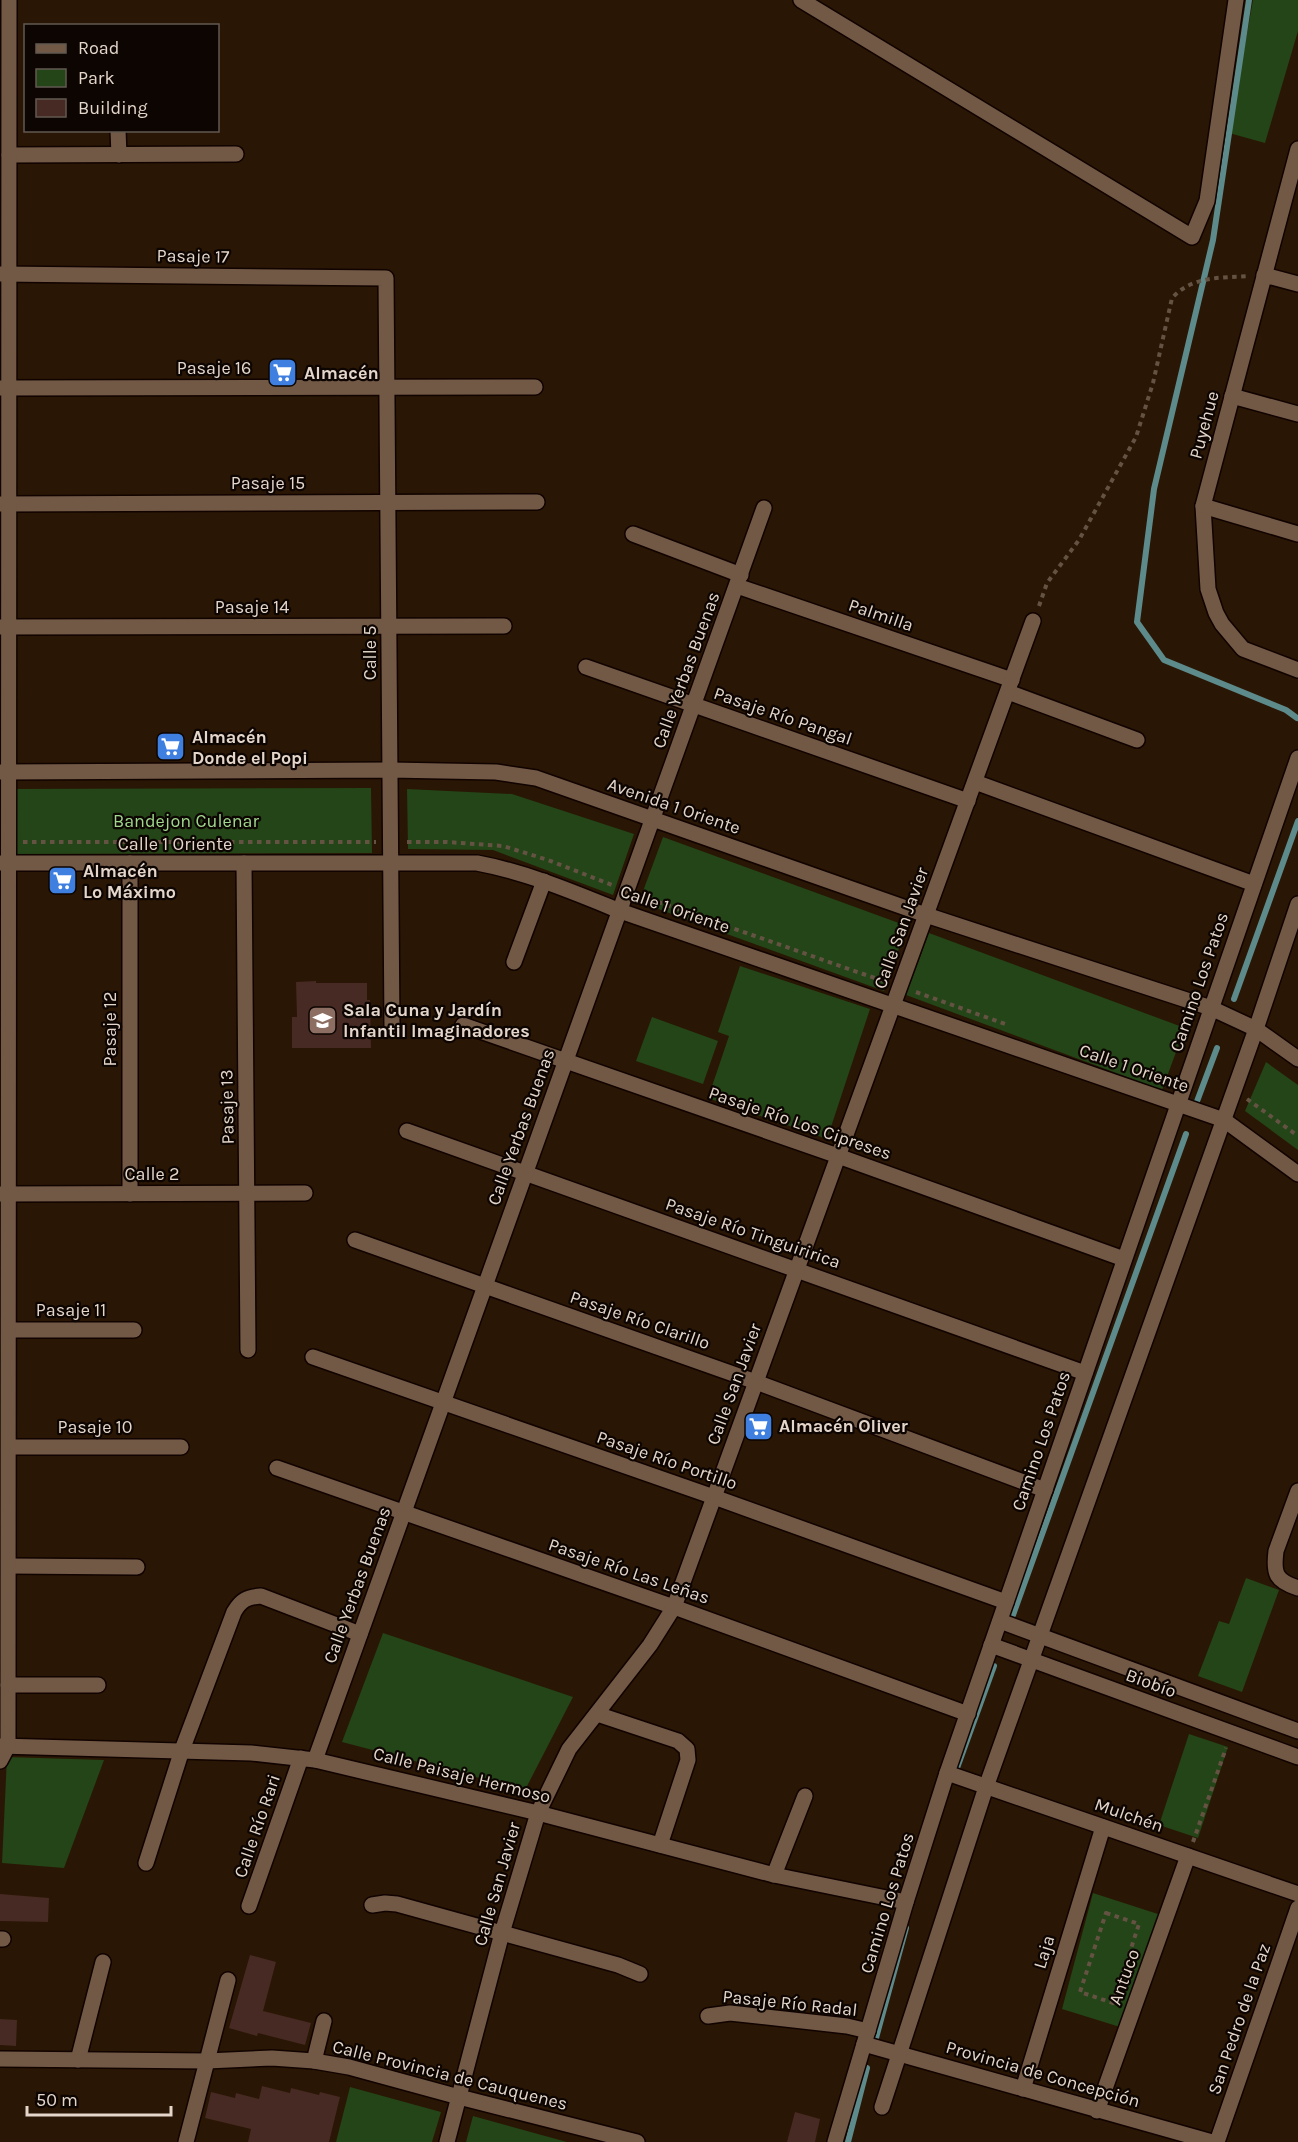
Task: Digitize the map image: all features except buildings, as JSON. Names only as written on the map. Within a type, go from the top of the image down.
[{"type":"street","points":[[0,1761],[4,1746],[8,1684],[9,1566],[9,1330],[4,1194],[4,388],[9,155],[9,0]]},
{"type":"street","points":[[801,0],[1192,237],[1207,201],[1236,0]]},
{"type":"street","points":[[118,132],[119,155]]},
{"type":"street","name":"Puyehue","points":[[1298,148],[1203,506],[1208,589],[1221,624],[1244,650],[1298,670]]},
{"type":"street","points":[[9,155],[236,154]]},
{"type":"street","name":"Pasaje 17","points":[[5,273],[386,278]]},
{"type":"street","points":[[1264,275],[1298,284]]},
{"type":"street","name":"Calle 5","points":[[386,278],[392,1028]]},
{"type":"street","name":"Pasaje 16","points":[[4,388],[535,387]]},
{"type":"street","points":[[1232,396],[1298,414]]},
{"type":"street","name":"Pasaje 15","points":[[4,504],[537,502]]},
{"type":"street","points":[[1203,506],[1298,534]]},
{"type":"street","name":"Calle Yerbas Buenas","points":[[308,1759],[360,1634],[764,508]]},
{"type":"street","name":"Palmilla","points":[[633,534],[739,580],[1010,686],[1137,740]]},
{"type":"street","name":"Calle San Javier","points":[[447,2142],[502,1933],[538,1813],[569,1749],[650,1646],[674,1607],[1034,621]]},
{"type":"street","name":"Pasaje 14","points":[[4,627],[504,626]]},
{"type":"street","name":"Pasaje Río Pangal","points":[[586,667],[968,801]]},
{"type":"street","name":"Camino Los Patos","points":[[835,2142],[947,1773],[1298,758]]},
{"type":"street","name":"Avenida 1 Oriente","points":[[4,772],[390,770],[515,774],[536,778],[926,915],[1211,1008],[1256,1029],[1298,1059]]},
{"type":"street","points":[[975,782],[1254,884]]},
{"type":"street","name":"Pasaje 12","points":[[130,863],[130,1194]]},
{"type":"street","name":"Pasaje 13","points":[[244,863],[248,1350]]},
{"type":"street","name":"Calle 1 Oriente","points":[[4,864],[477,863],[493,866],[544,881],[620,911],[1224,1120],[1298,1174]]},
{"type":"street","points":[[514,962],[544,881]]},
{"type":"street","points":[[882,2107],[986,1787],[1235,1090],[1298,904]]},
{"type":"street","name":"Pasaje Río Los Cipreses","points":[[463,1025],[1124,1259]]},
{"type":"street","name":"Pasaje Río Tinguiririca","points":[[407,1131],[1085,1373]]},
{"type":"street","name":"Calle 2","points":[[4,1194],[305,1193]]},
{"type":"street","name":"Pasaje Río Clarillo","points":[[355,1240],[756,1382],[1045,1490]]},
{"type":"street","name":"Pasaje 11","points":[[9,1330],[134,1330]]},
{"type":"street","name":"Pasaje Río Portillo","points":[[313,1357],[1006,1602]]},
{"type":"street","name":"Pasaje 10","points":[[9,1447],[181,1447]]},
{"type":"street","name":"Pasaje Río Las Leñas","points":[[277,1468],[674,1607],[968,1714]]},
{"type":"street","points":[[1298,1491],[1276,1551],[1275,1569],[1278,1578],[1285,1584],[1298,1588]]},
{"type":"street","points":[[9,1566],[137,1567]]},
{"type":"street","points":[[146,1863],[182,1750],[234,1612],[244,1599],[261,1596],[360,1634]]},
{"type":"street","name":"Biobío","points":[[1000,1620],[1298,1731]]},
{"type":"street","name":"Biobío","points":[[991,1645],[1298,1757]]},
{"type":"street","points":[[8,1684],[98,1685]]},
{"type":"street","points":[[597,1714],[678,1741],[687,1749],[688,1760],[660,1845]]},
{"type":"street","name":"Calle Paisaje Hermoso","points":[[4,1746],[182,1750],[251,1753],[308,1759],[538,1813],[774,1875],[906,1902]]},
{"type":"street","name":"Calle Río Rari","points":[[249,1906],[308,1759]]},
{"type":"street","name":"Mulchén","points":[[947,1773],[1298,1894]]},
{"type":"street","points":[[774,1875],[805,1796]]},
{"type":"street","name":"Laja","points":[[1023,2089],[1103,1827]]},
{"type":"street","name":"Antuco","points":[[1097,2111],[1188,1856]]},
{"type":"street","points":[[372,1905],[397,1904],[618,1965],[639,1974]]},
{"type":"street","name":"San Pedro de la Paz","points":[[1217,2142],[1298,1908]]},
{"type":"street","points":[[78,2060],[103,1962]]},
{"type":"street","points":[[186,2142],[228,1980]]},
{"type":"street","name":"Pasaje Río Radal","points":[[708,2016],[730,2013],[847,2026],[866,2038]]},
{"type":"street","points":[[314,2061],[324,2021]]},
{"type":"street","name":"Provincia de Concepción","points":[[866,2038],[899,2054],[1212,2142]]},
{"type":"street","name":"Calle Provincia de Cauquenes","points":[[0,2059],[207,2061],[272,2058],[314,2061],[349,2067],[637,2142]]},
{"type":"path","points":[[1034,621],[1047,583],[1079,540],[1136,437],[1153,383],[1172,298],[1181,288],[1193,282],[1264,275]]},
{"type":"path","points":[[1235,1090],[1298,1136]]},
{"type":"path","points":[[1188,1856],[1232,1733]]},
{"type":"path","points":[[1106,1913],[1139,1924],[1113,2003],[1080,1992],[1106,1913]]},
{"type":"green space","points":[[1253,0],[1298,0],[1298,31],[1265,143],[1229,133]]},
{"type":"green space","name":"Bandejon Culenar","points":[[371,788],[372,853],[0,854],[0,789]]},
{"type":"green space","points":[[407,789],[512,794],[634,834],[613,895],[493,850],[408,849]]},
{"type":"green space","points":[[663,837],[907,926],[884,991],[639,902]]},
{"type":"green space","points":[[929,933],[1185,1028],[1162,1090],[906,995]]},
{"type":"green space","points":[[740,966],[870,1009],[827,1139],[708,1098],[729,1036],[718,1032]]},
{"type":"green space","points":[[652,1017],[718,1041],[703,1084],[636,1061]]},
{"type":"green space","points":[[1266,1062],[1298,1085],[1298,1150],[1245,1111]]},
{"type":"green space","points":[[1246,1578],[1279,1590],[1242,1692],[1198,1676],[1219,1621],[1229,1624]]},
{"type":"green space","points":[[383,1633],[573,1697],[525,1790],[342,1742]]},
{"type":"green space","points":[[1189,1734],[1228,1747],[1198,1838],[1159,1825]]},
{"type":"green space","points":[[7,1757],[104,1760],[64,1868],[2,1863]]},
{"type":"green space","points":[[1093,1893],[1161,1915],[1120,2027],[1062,2009]]},
{"type":"green space","points":[[350,2087],[441,2112],[432,2142],[336,2142]]},
{"type":"green space","points":[[473,2116],[567,2142],[466,2142]]},
{"type":"waterway","points":[[1249,0],[1213,240],[1154,489],[1137,622],[1164,660],[1286,710],[1297,718]]},
{"type":"waterway","points":[[1234,999],[1298,821]]},
{"type":"waterway","points":[[1196,1104],[1217,1048]]},
{"type":"waterway","points":[[1013,1615],[1186,1134]]},
{"type":"waterway","points":[[957,1768],[994,1666]]},
{"type":"waterway","points":[[876,2038],[906,1928]]},
{"type":"waterway","points":[[848,2142],[867,2068]]},
{"type":"place","name":"Almacén","points":[[283,373]]},
{"type":"place","name":"Almacén Donde el Popi","points":[[171,747]]},
{"type":"place","name":"Almacén Lo Máximo","points":[[62,881]]},
{"type":"place","name":"Sala Cuna y Jardín Infantil Imaginadores","points":[[322,1020]]},
{"type":"place","name":"Almacén Oliver","points":[[758,1426]]}]
